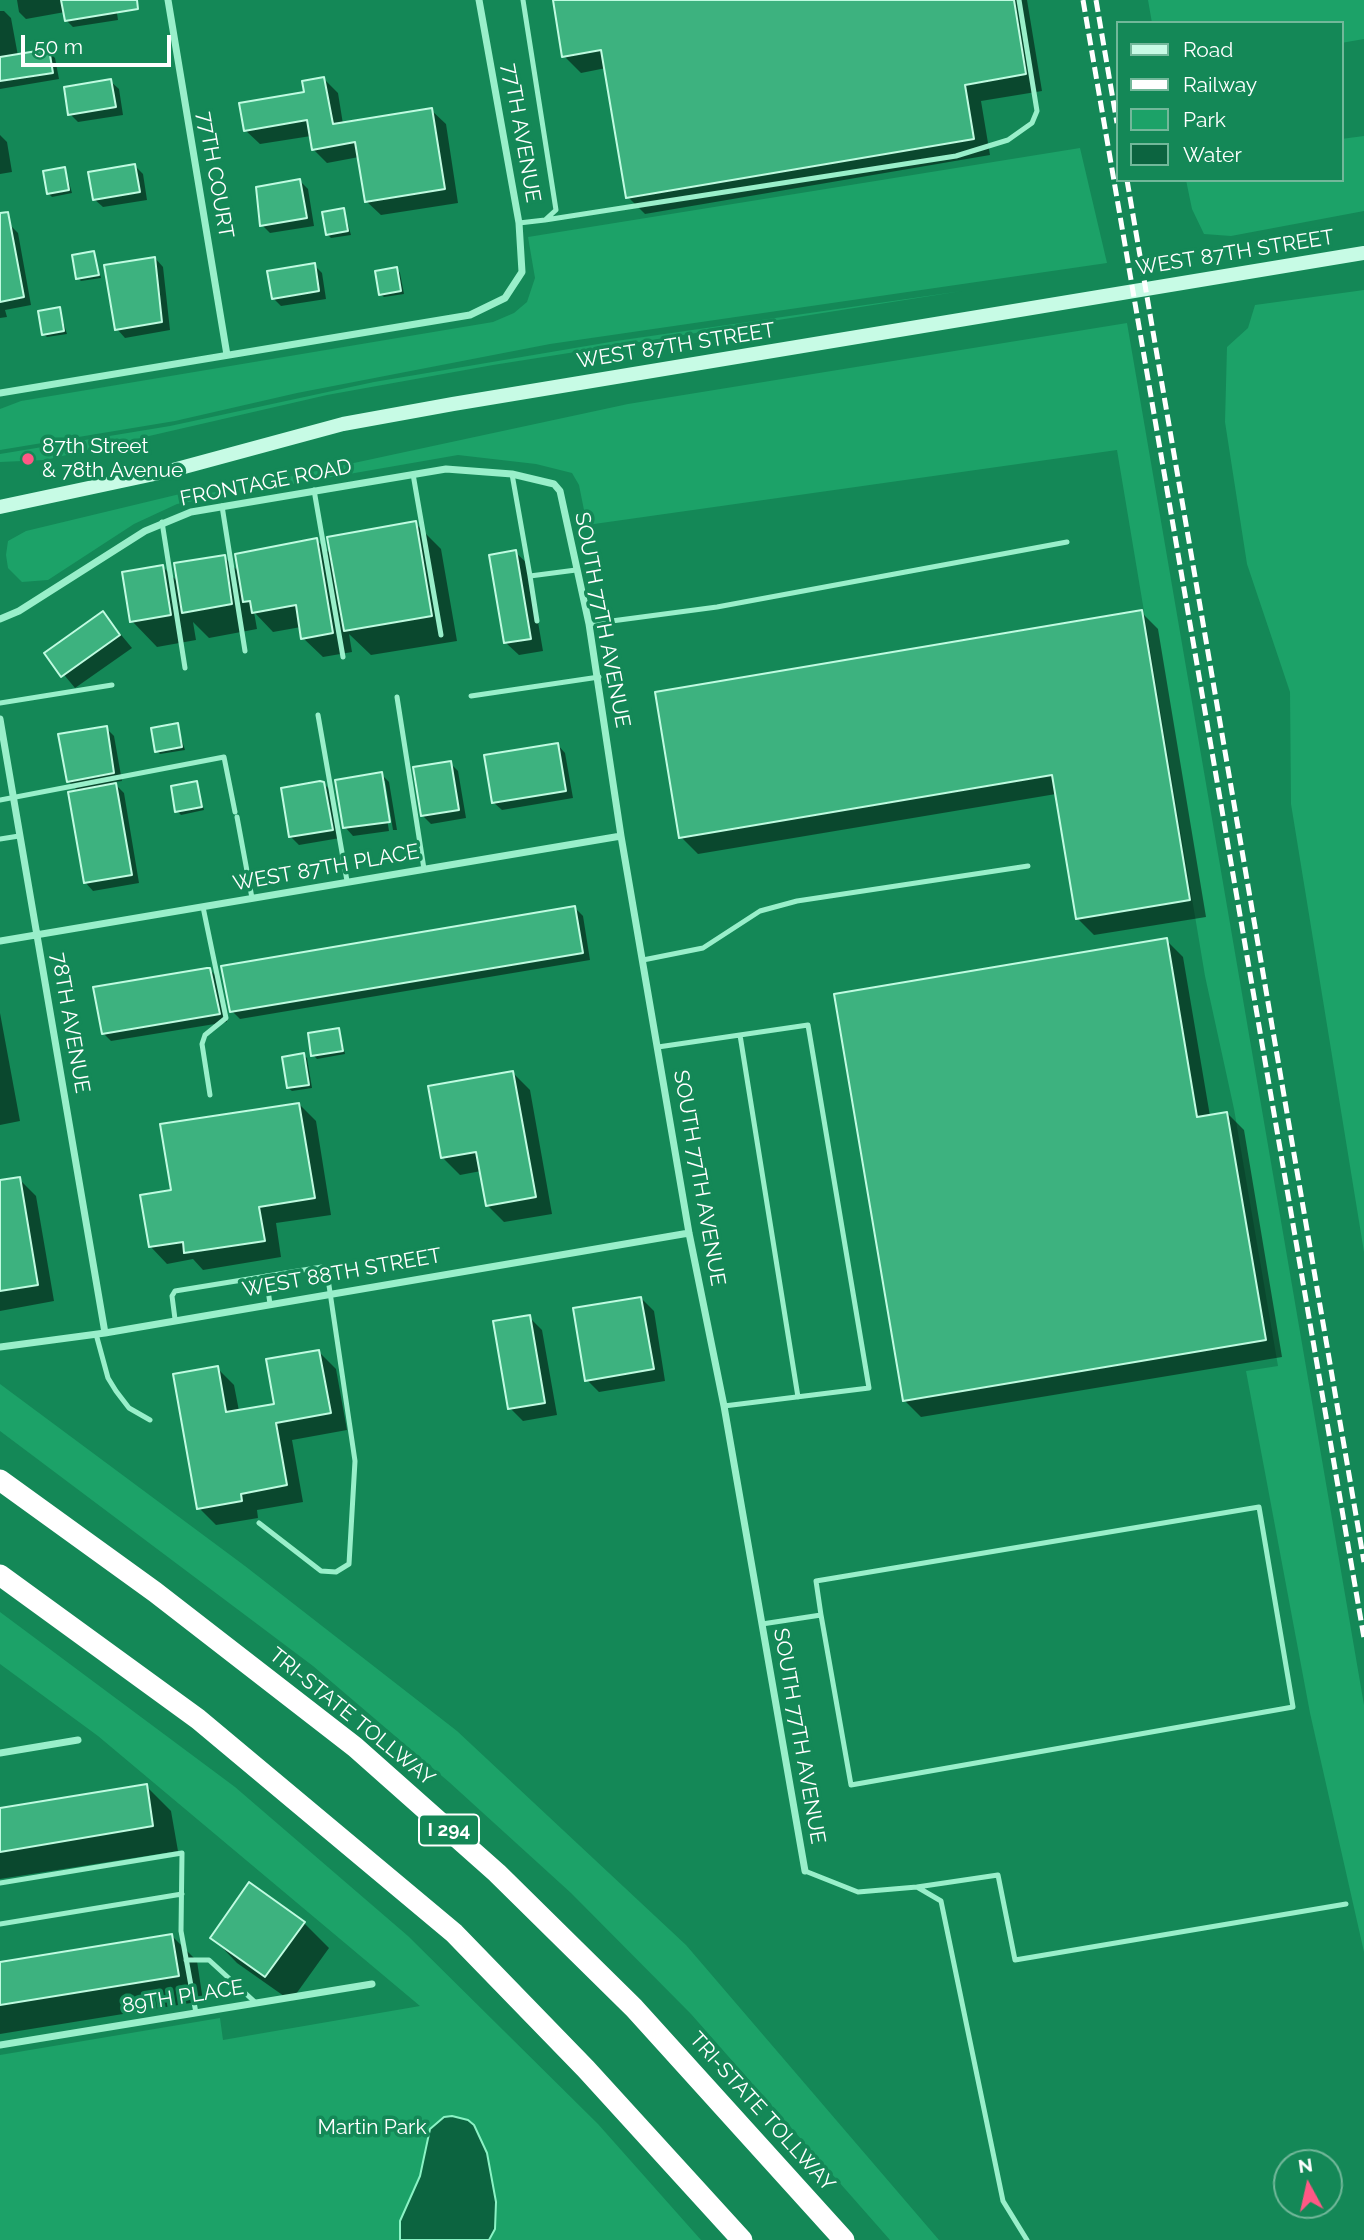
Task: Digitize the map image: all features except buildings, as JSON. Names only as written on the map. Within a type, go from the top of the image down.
[{"type":"highway","name":"TRI-STATE TOLLWAY","points":[[0,1480],[155,1592],[345,1739],[498,1873],[634,2008],[844,2240]]},
{"type":"highway","points":[[0,1576],[198,1719],[454,1933],[586,2069],[742,2240]]},
{"type":"main road","name":"WEST 87TH STREET","points":[[0,507],[173,470],[371,419],[1364,253]]},
{"type":"street","name":"77TH COURT","points":[[168,0],[227,355]]},
{"type":"street","name":"77TH AVENUE","points":[[227,355],[470,315],[505,298],[522,272],[519,223],[479,0]]},
{"type":"street","points":[[0,393],[227,355]]},
{"type":"street","name":"FRONTAGE ROAD","points":[[0,619],[19,611],[162,522],[222,506],[446,469],[512,474],[554,484],[560,491]]},
{"type":"street","name":"SOUTH 77TH AVENUE","points":[[560,491],[590,624],[621,836],[805,1871]]},
{"type":"street","name":"78TH AVENUE","points":[[0,719],[105,1333]]},
{"type":"street","name":"WEST 87TH PLACE","points":[[0,941],[621,836]]},
{"type":"street","name":"WEST 88TH STREET","points":[[0,1346],[105,1333],[690,1233]]},
{"type":"street","points":[[0,1753],[78,1740]]},
{"type":"street","name":"89TH PLACE","points":[[0,2045],[372,1984]]},
{"type":"lane","points":[[523,0],[556,210],[545,220]]},
{"type":"lane","points":[[519,223],[956,156],[1008,139],[1032,123],[1037,111],[1019,0]]},
{"type":"lane","points":[[413,474],[441,635]]},
{"type":"lane","points":[[512,474],[537,621]]},
{"type":"lane","points":[[314,490],[344,657]]},
{"type":"lane","points":[[222,506],[245,651]]},
{"type":"lane","points":[[162,522],[185,668]]},
{"type":"lane","points":[[590,624],[717,607],[1067,542]]},
{"type":"lane","points":[[530,576],[576,570]]},
{"type":"lane","points":[[471,696],[598,677]]},
{"type":"lane","points":[[0,703],[112,685]]},
{"type":"lane","points":[[397,698],[424,869]]},
{"type":"lane","points":[[318,715],[347,881]]},
{"type":"lane","points":[[0,800],[224,757],[252,898]]},
{"type":"lane","points":[[0,839],[19,836]]},
{"type":"lane","points":[[643,960],[703,947],[760,911],[797,901],[1028,866]]},
{"type":"lane","points":[[203,906],[226,1018],[205,1035],[202,1044],[210,1095]]},
{"type":"lane","points":[[658,1047],[808,1025],[869,1388],[724,1406]]},
{"type":"lane","points":[[740,1035],[798,1397]]},
{"type":"lane","points":[[175,1319],[172,1296],[176,1291],[322,1267],[327,1272],[355,1461],[349,1564],[336,1572],[321,1571],[259,1523]]},
{"type":"lane","points":[[266,1276],[270,1304]]},
{"type":"lane","points":[[96,1334],[108,1378],[116,1391],[129,1408],[150,1420]]},
{"type":"lane","points":[[1259,1507],[1293,1707],[851,1785],[821,1615],[816,1581],[1259,1507]]},
{"type":"lane","points":[[762,1624],[821,1615]]},
{"type":"lane","points":[[0,1883],[182,1853],[181,1931],[196,2013]]},
{"type":"lane","points":[[805,1871],[858,1892],[917,1887],[998,1875],[1015,1960],[1346,1904]]},
{"type":"lane","points":[[917,1887],[941,1901],[1003,2201],[1027,2240]]},
{"type":"lane","points":[[0,1924],[182,1894]]},
{"type":"lane","points":[[186,1960],[209,1959],[256,2003]]},
{"type":"green space","points":[[1148,0],[1364,0],[1364,39],[1343,43],[1343,21],[1152,21]]},
{"type":"green space","points":[[1364,136],[1364,211],[1231,236],[1204,234],[1192,209],[1186,182],[1343,182],[1343,139]]},
{"type":"green space","points":[[1080,148],[1107,263],[550,344],[297,393],[175,421],[0,450],[0,409],[21,401],[493,322],[514,313],[527,302],[535,278],[528,237]]},
{"type":"green space","points":[[1364,290],[1364,1252],[1291,804],[1290,692],[1247,564],[1225,422],[1227,347],[1248,328],[1255,305]]},
{"type":"green space","points":[[962,291],[493,365],[327,395],[45,460],[0,462],[0,454],[170,426],[374,382],[616,341]]},
{"type":"green space","points":[[1127,323],[1364,1705],[1364,1952],[1310,1713],[1246,1371],[1278,1366],[1234,1109],[1205,976],[1117,450],[587,525],[579,485],[572,473],[536,464],[458,455],[177,504],[134,524],[48,580],[22,582],[8,568],[6,555],[8,541],[26,531],[209,487],[210,493],[233,489],[628,404]]},
{"type":"green space","points":[[0,1384],[245,1566],[457,1731],[686,1945],[939,2240],[890,2240],[691,2014],[571,1893],[449,1782],[313,1666],[0,1431]]},
{"type":"green space","name":"Martin Park","points":[[0,1612],[235,1787],[408,1936],[598,2124],[701,2240],[0,2240],[0,2055],[220,2018],[223,2040],[420,2006],[98,1736],[0,1664]]},
{"type":"water","points":[[444,2117],[468,2120],[474,2125],[487,2153],[496,2202],[495,2229],[489,2240],[400,2240],[400,2221],[420,2176],[430,2129]]},
{"type":"railway","points":[[1083,0],[1364,1638]]},
{"type":"railway","points":[[1096,0],[1116,117]]},
{"type":"railway","points":[[1127,182],[1364,1562]]},
{"type":"place","name":"87th Street & 78th Avenue","points":[[28,459]]}]
